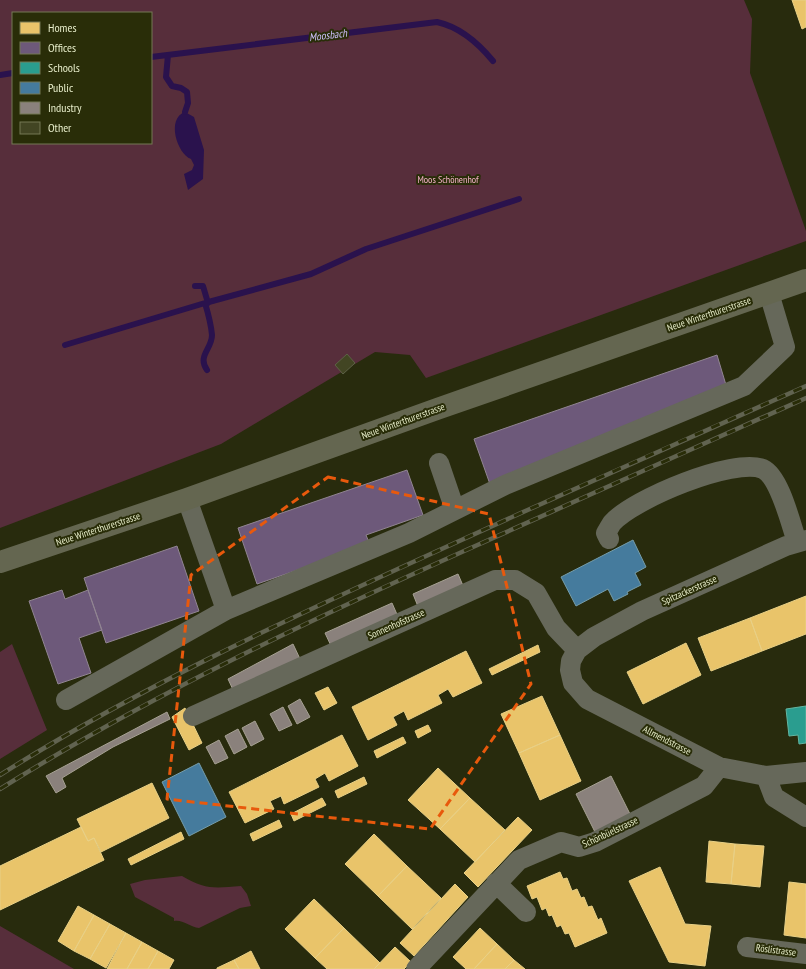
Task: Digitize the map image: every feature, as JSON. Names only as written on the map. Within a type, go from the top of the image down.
[{"type":"main road","name":"Neue Winterthurerstrasse","points":[[0,562],[187,499],[437,408],[806,280]]},
{"type":"street","points":[[66,700],[226,610],[409,533],[505,485],[744,386],[785,347],[769,293]]},
{"type":"street","points":[[439,463],[455,510]]},
{"type":"street","points":[[609,539],[606,533],[612,523],[623,514],[657,493],[711,474],[746,466],[764,470],[777,483],[802,541]]},
{"type":"street","points":[[187,499],[226,610]]},
{"type":"street","name":"Spitzackerstrasse","points":[[577,650],[594,637],[642,611],[802,541]]},
{"type":"street","name":"Sonnenhofstrasse","points":[[193,716],[495,580],[515,580],[536,593],[556,628],[577,650]]},
{"type":"street","name":"Allmendstrasse","points":[[577,650],[571,660],[570,670],[574,683],[587,699],[719,766],[766,776],[806,772]]},
{"type":"street","name":"Schönbüelstrasse","points":[[416,969],[519,860],[561,842],[579,847],[595,842],[704,786],[719,766]]},
{"type":"street","points":[[766,776],[774,797],[806,817]]},
{"type":"street","points":[[496,883],[526,912]]},
{"type":"street","name":"Röslistrasse","points":[[747,947],[806,954]]},
{"type":"highlighted area","points":[[328,477],[489,514],[531,684],[430,829],[167,799],[191,575]]},
{"type":"green space","name":"Moos Schönenhof","points":[[0,0],[744,0],[752,19],[750,73],[806,231],[806,241],[426,378],[410,355],[375,352],[221,444],[0,528]]},
{"type":"green space","points":[[12,644],[47,730],[0,759],[0,652]]},
{"type":"green space","points":[[182,876],[190,881],[204,886],[241,886],[247,894],[251,906],[240,908],[199,928],[180,921],[174,921],[174,918],[135,897],[130,884],[145,880]]},
{"type":"green space","points":[[0,926],[74,969],[0,969]]},
{"type":"shaded area","points":[[185,112],[194,117],[204,150],[203,179],[188,190],[184,174],[192,170],[194,165],[191,159],[181,150],[178,144],[175,128],[176,121],[179,116]]},
{"type":"building: Homes","points":[[792,0],[806,0],[806,27],[802,29]]},
{"type":"building: Homes","points":[[806,596],[806,634],[762,651],[750,618]]},
{"type":"building: Homes","points":[[750,618],[762,651],[711,671],[698,638]]},
{"type":"building: Homes","points":[[686,643],[701,675],[643,704],[627,672]]},
{"type":"building: Homes","points":[[538,645],[540,652],[492,675],[489,669]]},
{"type":"building: Homes","points":[[466,651],[482,683],[453,697],[448,689],[438,695],[442,703],[408,720],[404,711],[393,717],[397,725],[368,740],[352,707]]},
{"type":"building: Homes","points":[[328,687],[337,703],[324,710],[315,693]]},
{"type":"building: Homes","points":[[542,696],[560,735],[519,753],[501,714]]},
{"type":"building: Homes","points":[[185,708],[202,743],[189,750],[172,717]]},
{"type":"building: Homes","points":[[428,725],[431,731],[418,738],[415,731]]},
{"type":"building: Homes","points":[[342,735],[358,766],[329,781],[325,773],[315,779],[319,787],[284,804],[281,796],[270,801],[274,809],[245,823],[229,792]]},
{"type":"building: Homes","points":[[560,735],[581,781],[540,800],[519,753]]},
{"type":"building: Homes","points":[[403,737],[406,743],[377,758],[374,751]]},
{"type":"building: Homes","points":[[438,768],[470,798],[440,829],[408,800]]},
{"type":"building: Homes","points":[[364,777],[367,784],[338,798],[335,791]]},
{"type":"building: Homes","points":[[152,783],[169,818],[101,852],[94,838],[88,841],[77,819]]},
{"type":"building: Homes","points":[[322,798],[326,805],[294,821],[291,814]]},
{"type":"building: Homes","points":[[470,798],[505,830],[475,862],[440,829]]},
{"type":"building: Homes","points":[[518,817],[532,830],[478,887],[464,873]]},
{"type":"building: Homes","points":[[279,820],[282,827],[253,841],[250,834]]},
{"type":"building: Homes","points":[[81,827],[88,841],[94,838],[104,860],[0,910],[0,866]]},
{"type":"building: Homes","points":[[181,832],[184,839],[131,865],[128,859]]},
{"type":"building: Homes","points":[[374,834],[407,866],[378,896],[345,864]]},
{"type":"building: Homes","points":[[709,841],[735,844],[731,884],[706,882]]},
{"type":"building: Homes","points":[[735,844],[764,846],[760,887],[731,884]]},
{"type":"building: Homes","points":[[407,866],[441,898],[412,929],[378,896]]},
{"type":"building: Homes","points":[[660,867],[685,924],[711,926],[705,966],[669,962],[629,881]]},
{"type":"building: Homes","points":[[560,872],[563,879],[567,878],[572,891],[577,889],[581,898],[584,897],[588,907],[592,906],[598,920],[601,918],[607,933],[575,947],[569,933],[565,934],[561,925],[557,927],[552,915],[549,916],[546,908],[542,910],[537,897],[532,899],[527,886]]},
{"type":"building: Homes","points":[[789,882],[806,884],[806,938],[784,935]]},
{"type":"building: Homes","points":[[455,884],[468,897],[414,956],[400,943]]},
{"type":"building: Homes","points":[[314,899],[344,928],[315,958],[285,929]]},
{"type":"building: Homes","points":[[78,906],[94,915],[74,951],[58,941]]},
{"type":"building: Homes","points":[[94,915],[110,924],[90,959],[74,951]]},
{"type":"building: Homes","points":[[110,924],[126,933],[106,968],[90,959]]},
{"type":"building: Homes","points":[[344,928],[380,963],[374,969],[327,969],[315,958]]},
{"type":"building: Homes","points":[[480,928],[497,944],[474,969],[466,969],[453,957]]},
{"type":"building: Homes","points":[[126,933],[142,942],[127,969],[107,969]]},
{"type":"building: Homes","points":[[142,942],[158,951],[148,969],[127,969]]},
{"type":"building: Homes","points":[[497,944],[514,960],[505,969],[474,969]]},
{"type":"building: Homes","points":[[395,947],[411,962],[404,969],[374,969]]},
{"type":"building: Homes","points":[[158,951],[174,960],[169,969],[148,969]]},
{"type":"building: Homes","points":[[251,951],[260,969],[239,969],[234,960]]},
{"type":"building: Homes","points":[[234,960],[239,969],[217,969],[217,968]]},
{"type":"building: Homes","points":[[514,960],[525,969],[505,969]]},
{"type":"building: Offices","points":[[717,355],[726,385],[491,487],[474,439]]},
{"type":"building: Offices","points":[[407,470],[423,515],[366,535],[370,545],[257,584],[238,528]]},
{"type":"building: Offices","points":[[177,546],[199,611],[106,643],[84,578]]},
{"type":"building: Offices","points":[[62,590],[65,599],[88,590],[102,630],[79,638],[91,673],[58,684],[29,601]]},
{"type":"building: Schools","points":[[806,706],[806,743],[799,744],[798,735],[789,736],[786,709]]},
{"type":"building: Public","points":[[633,540],[646,567],[635,573],[641,585],[614,601],[608,589],[576,606],[561,577]]},
{"type":"building: Public","points":[[199,763],[226,817],[189,836],[162,782]]},
{"type":"building: Industry","points":[[458,574],[464,588],[419,609],[413,594]]},
{"type":"building: Industry","points":[[392,603],[399,619],[333,650],[325,633]]},
{"type":"building: Industry","points":[[293,644],[301,661],[235,694],[228,679]]},
{"type":"building: Industry","points":[[300,699],[310,717],[297,724],[288,706]]},
{"type":"building: Industry","points":[[283,707],[292,725],[279,731],[270,714]]},
{"type":"building: Industry","points":[[167,712],[170,719],[113,747],[62,778],[66,787],[56,793],[46,776]]},
{"type":"building: Industry","points":[[255,721],[264,739],[251,746],[242,728]]},
{"type":"building: Industry","points":[[238,729],[247,747],[234,754],[225,736]]},
{"type":"building: Industry","points":[[219,740],[228,758],[215,764],[206,747]]},
{"type":"building: Industry","points":[[611,776],[630,814],[595,832],[576,794]]},
{"type":"building: Other","points":[[347,354],[355,363],[343,374],[335,365]]},
{"type":"waterway","name":"Moosbach","points":[[152,57],[437,22],[445,24],[461,32],[482,48],[493,61]]},
{"type":"waterway","points":[[168,55],[166,77],[172,86],[181,88],[187,92],[188,103],[185,112]]},
{"type":"waterway","name":"Moosbach","points":[[0,75],[12,73]]},
{"type":"waterway","points":[[65,345],[205,303],[311,274],[366,249],[519,199]]},
{"type":"waterway","points":[[195,286],[203,286],[208,303]]},
{"type":"waterway","points":[[205,303],[212,335],[210,344],[204,356],[204,365],[207,370]]},
{"type":"railway","points":[[0,775],[103,714],[208,659],[472,535],[806,386]]},
{"type":"railway","points":[[0,789],[115,721],[232,660],[412,574],[806,398]]}]
